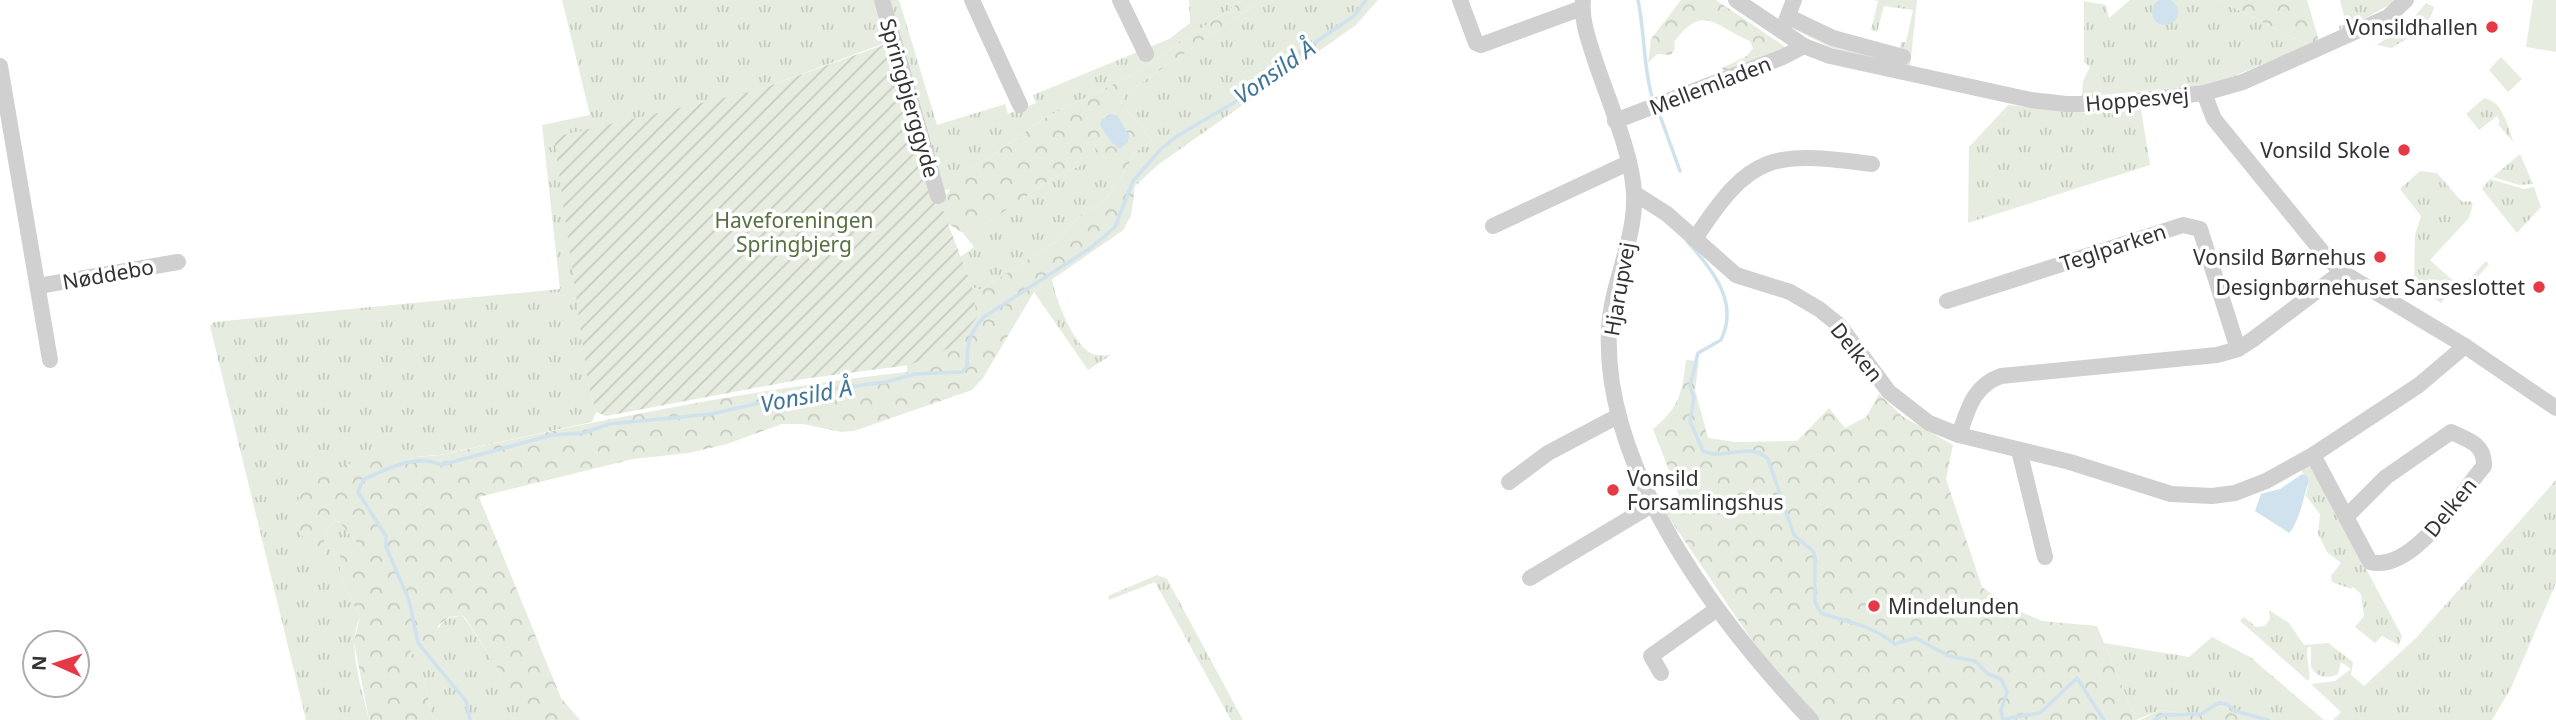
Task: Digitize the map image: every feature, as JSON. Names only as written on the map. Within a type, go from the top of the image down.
[{"type":"street","name":"Springbjerggyde","points":[[882,0],[938,196]]},
{"type":"street","points":[[972,0],[1020,105]]},
{"type":"street","points":[[1120,0],[1146,54]]},
{"type":"street","name":"Hjarupvej","points":[[1460,0],[1476,43],[1481,45],[1583,4],[1586,31],[1628,163],[1634,193],[1632,223],[1609,328],[1609,354],[1619,416],[1652,505],[1717,608],[1766,673],[1811,720]]},
{"type":"street","name":"Hoppesvej","points":[[1735,0],[1785,24],[1804,46],[1841,59],[2031,100],[2107,104],[2203,93],[2214,119],[2324,254],[2342,272],[2465,346],[2556,408]]},
{"type":"street","points":[[1794,0],[1785,24],[1903,57]]},
{"type":"street","points":[[2203,93],[2242,82],[2388,17],[2406,0]]},
{"type":"street","name":"Mellemladen","points":[[1615,121],[1783,57],[1804,46]]},
{"type":"street","name":"Nøddebo","points":[[0,66],[50,360]]},
{"type":"street","points":[[1695,239],[1726,194],[1760,167],[1783,159],[1805,156],[1872,164]]},
{"type":"street","points":[[1493,226],[1628,163]]},
{"type":"street","name":"Delken","points":[[1634,193],[1667,214],[1736,275],[1790,292],[1819,309],[1839,325],[1889,393],[1929,423],[1959,435],[2070,462],[2171,494],[2199,496],[2235,493],[2266,481],[2313,455],[2419,384],[2465,346]]},
{"type":"street","name":"Teglparken","points":[[1947,301],[2183,225],[2195,225],[2200,229],[2238,349]]},
{"type":"street","name":"Nøddebo","points":[[38,286],[178,261]]},
{"type":"street","points":[[1959,435],[1975,394],[1990,380],[2001,376],[2217,355],[2238,349],[2342,272]]},
{"type":"street","points":[[1509,482],[1548,453],[1619,416]]},
{"type":"street","name":"Delken","points":[[2313,455],[2370,562],[2381,565],[2396,561],[2417,548],[2484,466],[2484,454],[2477,445],[2451,432],[2411,457],[2347,516]]},
{"type":"street","points":[[2018,450],[2045,556]]},
{"type":"street","points":[[1530,578],[1652,505]]},
{"type":"street","points":[[1661,673],[1651,656],[1717,608]]},
{"type":"green space","points":[[562,0],[878,0],[888,42],[758,90],[686,108],[588,383],[596,412],[592,422],[440,455],[392,458],[306,488],[321,558],[326,553],[324,537],[331,523],[338,521],[360,546],[340,577],[360,617],[356,629],[355,654],[369,720],[306,720],[210,326],[214,322],[560,289],[542,125],[590,115]]},
{"type":"green space","points":[[886,0],[899,0],[937,125],[1005,104],[1008,114],[1036,103],[1033,95],[1169,39],[1190,23],[1189,0],[1243,0],[1136,73],[1045,118],[983,162],[948,179],[950,189],[940,191]]},
{"type":"green space","points":[[1243,0],[1262,0],[1125,94],[1121,102],[1152,141],[1136,151],[1120,180],[1135,186],[1131,216],[1122,231],[1034,292],[983,378],[972,390],[854,431],[841,432],[803,424],[782,424],[727,444],[689,453],[633,459],[479,497],[561,698],[580,720],[531,720],[464,616],[460,616],[449,618],[438,626],[438,651],[430,652],[413,636],[410,656],[421,665],[433,720],[369,720],[354,642],[360,617],[340,577],[340,553],[360,546],[338,521],[331,523],[324,537],[326,553],[321,559],[314,552],[302,536],[296,517],[299,498],[309,485],[362,460],[446,454],[676,407],[791,387],[907,372],[907,360],[970,287],[981,290],[1060,239],[1079,216],[1105,200],[1119,181],[1107,158],[1088,142],[1084,145],[1080,166],[1049,181],[993,218],[963,233],[945,222],[938,209],[950,189],[947,179],[983,162],[1045,118],[1136,73]]},
{"type":"green space","points":[[1262,0],[1378,0],[1356,25],[1159,164],[1135,186],[1119,181],[1105,200],[1079,216],[1060,239],[981,290],[971,287],[955,261],[974,247],[963,233],[993,218],[1049,181],[1080,166],[1084,144],[1089,142],[1107,158],[1120,180],[1136,151],[1152,141],[1121,102],[1125,94]]},
{"type":"green space","points":[[1681,0],[1716,0],[1784,46],[1784,53],[1724,76],[1722,68],[1747,56],[1753,48],[1750,41],[1717,24],[1701,20],[1684,30],[1674,42],[1675,48],[1671,55],[1657,54],[1648,63],[1651,39]]},
{"type":"green space","points":[[1874,0],[1917,0],[1910,67],[1832,48],[1792,28],[1899,51],[1901,42],[1906,42],[1913,10],[1884,6],[1877,32],[1871,30],[1878,1]]},
{"type":"green space","points":[[2130,0],[2219,0],[2308,45],[2237,75],[2204,85],[2082,97],[2083,81],[2090,67],[2084,62],[2084,1],[2106,5],[2109,18]]},
{"type":"green space","points":[[2219,0],[2307,0],[2319,41],[2308,45]]},
{"type":"green space","points":[[2340,0],[2398,0],[2340,32],[2339,26],[2346,24]]},
{"type":"green space","points":[[2533,0],[2556,0],[2556,52],[2526,47]]},
{"type":"green space","points":[[2426,3],[2434,7],[2432,14],[2418,31],[2392,48],[2377,45],[2411,21]]},
{"type":"green space","name":"Haveforeningen Springbjerg","points":[[897,40],[938,197],[972,287],[977,317],[956,345],[910,365],[803,379],[606,416],[596,412],[588,383],[554,137],[758,90]]},
{"type":"green space","points":[[2501,57],[2522,79],[2508,92],[2489,70]]},
{"type":"green space","points":[[2484,98],[2491,100],[2500,110],[2514,143],[2498,124],[2500,122],[2497,116],[2479,130],[2466,114]]},
{"type":"green space","points":[[2008,105],[2091,113],[2141,109],[2150,165],[1968,223],[1969,147]]},
{"type":"green space","points":[[2520,154],[2533,184],[2519,185],[2493,177]]},
{"type":"green space","points":[[2420,171],[2437,173],[2462,202],[2470,201],[2473,204],[2469,218],[2430,260],[2461,288],[2486,261],[2489,264],[2459,298],[2451,292],[2441,303],[2414,284],[2415,235],[2421,216],[2400,189]]},
{"type":"green space","points":[[2490,179],[2524,189],[2534,187],[2541,207],[2517,233],[2482,189]]},
{"type":"green space","points":[[1052,279],[1064,316],[1079,343],[1094,354],[1111,355],[1088,370],[1034,292]]},
{"type":"green space","points":[[1686,360],[1699,361],[1695,390],[1708,438],[1735,442],[1797,441],[1829,408],[1845,428],[1866,417],[1879,394],[1902,416],[1953,445],[1946,479],[1982,587],[2010,607],[2042,621],[2097,626],[2136,720],[1818,720],[1764,658],[1661,506],[1680,499],[1653,429],[1669,414],[1678,399]]},
{"type":"green space","points":[[2310,464],[2402,636],[2399,645],[2382,636],[2375,643],[2355,627],[2364,616],[2361,594],[2353,587],[2351,589],[2332,582],[2331,576],[2341,563],[2327,552],[2318,534],[2320,514],[2306,496],[2309,480],[2301,471]]},
{"type":"green space","points":[[2556,480],[2556,583],[2511,688],[2492,720],[2333,720],[2341,712],[2311,684],[2335,681],[2351,669],[2341,662],[2338,674],[2330,677],[2320,675],[2311,667],[2311,647],[2308,647],[2308,681],[2240,621],[2244,617],[2256,627],[2265,626],[2270,619],[2269,610],[2289,623],[2304,645],[2328,643],[2353,662],[2351,675],[2364,686],[2416,638]]},
{"type":"green space","points":[[1157,575],[1167,579],[1243,720],[1231,720],[1155,582],[1109,600],[1108,596]]},
{"type":"green space","points":[[463,616],[531,720],[433,720],[421,666],[410,656],[413,635],[430,652],[440,626],[449,619]]},
{"type":"green space","points":[[2212,637],[2250,657],[2324,720],[2245,720],[2222,706],[2196,714],[2160,710],[2136,720],[2104,643],[2189,657]]},
{"type":"green space","points":[[2222,706],[2245,720],[2140,720],[2160,710],[2196,714]]},
{"type":"water","points":[[2165,-1],[2174,3],[2178,12],[2174,21],[2165,25],[2156,21],[2152,12],[2156,3]]},
{"type":"water","points":[[1117,115],[1129,135],[1128,142],[1120,149],[1111,142],[1100,125],[1101,120]]},
{"type":"water","points":[[2302,474],[2307,476],[2309,481],[2299,515],[2289,533],[2255,511],[2261,494],[2280,489]]},
{"type":"waterway","name":"Vonsild Å","points":[[470,720],[466,701],[418,643],[409,600],[386,547],[386,536],[358,492],[363,480],[401,464],[422,461],[441,465],[552,435],[584,433],[609,424],[711,414],[808,392],[886,382],[915,374],[962,372],[967,367],[968,346],[972,334],[984,317],[1092,247],[1115,227],[1133,181],[1161,149],[1177,136],[1235,102],[1259,80],[1354,16],[1366,0]]},
{"type":"waterway","name":"Vonsild Å","points":[[1638,0],[1647,76],[1653,101]]},
{"type":"waterway","name":"Vonsild Å","points":[[1659,113],[1680,171]]},
{"type":"waterway","name":"Vonsild Å","points":[[1687,241],[1720,286],[1727,312],[1721,340],[1698,353],[1690,386],[1694,398],[1690,421],[1703,451],[1711,454],[1752,451],[1768,459],[1794,535],[1813,551],[1815,602],[1821,613],[1868,628],[1895,644],[1915,638],[1949,656],[1975,661],[1988,674],[2001,679],[2007,692],[2001,710],[2003,720]]},
{"type":"waterway","points":[[2004,719],[2040,713],[2077,678],[2104,720]]},
{"type":"waterway","points":[[2154,720],[2163,715],[2201,714],[2219,703],[2227,704],[2235,711],[2268,720]]},
{"type":"place","name":"Vonsildhallen","points":[[2492,27]]},
{"type":"place","name":"Vonsild Skole","points":[[2404,150]]},
{"type":"place","name":"Vonsild Børnehus","points":[[2380,257]]},
{"type":"place","name":"Designbørnehuset Sanseslottet","points":[[2539,287]]},
{"type":"place","name":"Vonsild Forsamlingshus","points":[[1613,490]]},
{"type":"place","name":"Mindelunden","points":[[1874,606]]}]
